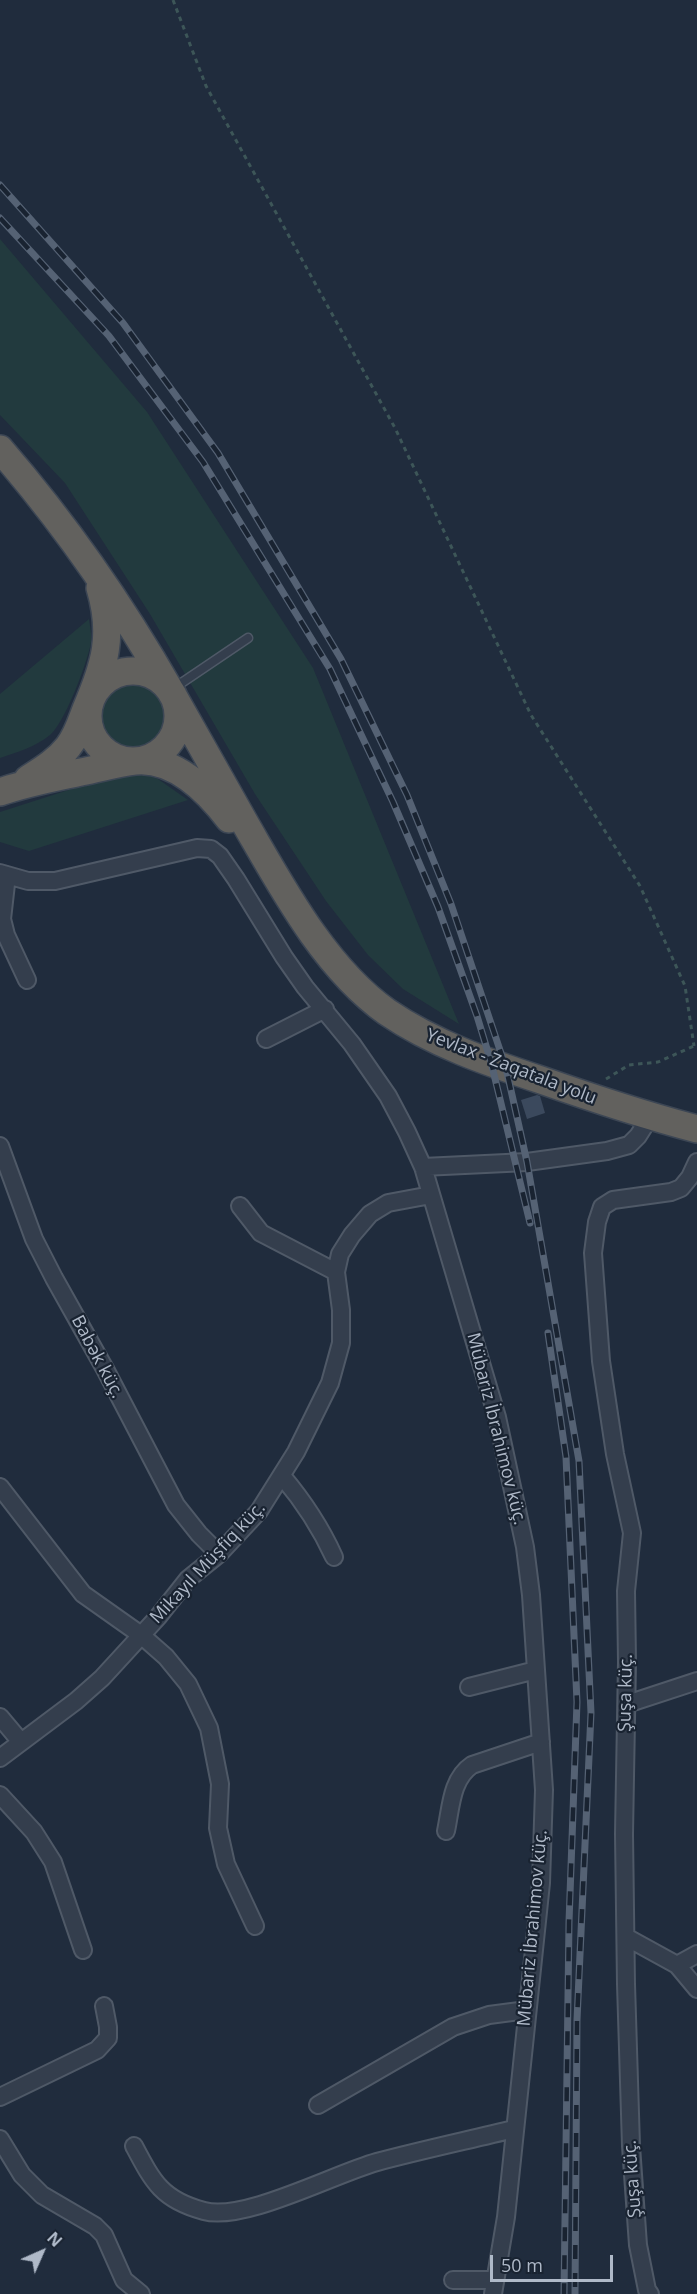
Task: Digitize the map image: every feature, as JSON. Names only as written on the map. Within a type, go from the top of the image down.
[{"type":"highway","points":[[0,449],[54,515],[133,627],[279,884]]},
{"type":"highway","points":[[10,788],[57,759],[69,746],[104,665],[108,629],[106,609],[95,572]]},
{"type":"highway","points":[[10,788],[137,760],[147,758],[164,748],[175,731],[177,710],[170,691],[156,677],[147,673],[127,670],[100,683],[90,700],[88,720],[94,739],[108,753],[117,758],[137,760],[161,764],[202,788],[216,802],[279,884]]},
{"type":"highway","name":"Yevlax - Zaqatala yolu","points":[[279,884],[332,958],[355,984],[385,1010],[422,1034],[451,1047],[586,1096],[650,1117],[697,1129]]},
{"type":"street","name":"Mübariz İbrahimov küç.","points":[[4,874],[28,881],[55,881],[197,848],[211,849],[220,856],[236,879],[299,980],[325,1009],[388,1096],[423,1167],[500,1428],[525,1547],[541,1742],[544,1790],[541,1883],[506,2217],[494,2287]]},
{"type":"street","points":[[4,874],[2,920],[6,935],[27,980]]},
{"type":"street","points":[[266,1040],[325,1009]]},
{"type":"street","points":[[423,1167],[527,1162],[607,1151],[629,1145],[638,1137],[650,1117]]},
{"type":"street","name":"Babək küç.","points":[[0,1146],[34,1239],[54,1278],[105,1369],[176,1505],[199,1534],[219,1554]]},
{"type":"street","name":"Şuşa küç.","points":[[650,2294],[646,2290],[638,2246],[631,2146],[626,1937],[624,1834],[627,1704],[626,1591],[632,1533],[615,1454],[601,1361],[593,1253],[597,1222],[602,1207],[613,1200],[671,1192],[681,1188],[690,1177],[697,1162]]},
{"type":"street","name":"Mikayıl Müşfiq küç.","points":[[0,1758],[76,1701],[102,1678],[188,1579],[219,1554],[259,1511],[282,1476],[330,1383],[341,1343],[341,1310],[336,1272],[340,1254],[370,1214],[388,1203],[431,1195]]},
{"type":"street","points":[[240,1206],[261,1233],[336,1272]]},
{"type":"street","points":[[282,1476],[306,1503],[321,1527],[334,1557]]},
{"type":"street","points":[[0,1487],[83,1594],[141,1635],[166,1657],[188,1684],[209,1728],[220,1784],[218,1828],[226,1864],[255,1926]]},
{"type":"street","points":[[469,1687],[536,1670]]},
{"type":"street","points":[[627,1704],[697,1681]]},
{"type":"street","points":[[0,1717],[21,1742]]},
{"type":"street","points":[[446,1831],[456,1783],[462,1771],[472,1765],[541,1742]]},
{"type":"street","points":[[0,1795],[34,1832],[53,1862],[83,1950]]},
{"type":"street","points":[[626,1937],[677,1965],[697,1989]]},
{"type":"street","points":[[677,1965],[697,1954]]},
{"type":"street","points":[[0,2097],[97,2050],[108,2038],[104,2006]]},
{"type":"street","points":[[318,2105],[453,2027],[489,2014],[527,2010]]},
{"type":"street","points":[[134,2146],[152,2181],[175,2201],[206,2212],[245,2210],[376,2162],[514,2129]]},
{"type":"street","points":[[0,2139],[22,2175],[42,2195],[95,2226],[104,2235],[124,2280],[141,2294]]},
{"type":"street","points":[[453,2280],[494,2287]]},
{"type":"lane","points":[[170,691],[248,638]]},
{"type":"path","points":[[173,0],[206,86],[395,428],[531,715],[640,886],[685,986],[696,1046],[658,1062],[629,1065],[610,1075],[586,1096]]},
{"type":"green space","points":[[0,239],[147,412],[313,668],[459,1024],[403,989],[368,955],[326,901],[255,794],[150,614],[65,483],[0,415]]},
{"type":"green space","points":[[89,619],[91,639],[89,651],[69,705],[56,728],[38,743],[0,758],[0,694]]},
{"type":"green space","points":[[126,684],[140,684],[152,689],[161,698],[166,717],[164,730],[157,741],[140,750],[126,750],[114,745],[105,736],[100,724],[100,710],[105,698],[114,689]]},
{"type":"green space","points":[[142,773],[158,779],[188,800],[29,851],[0,842],[0,812],[115,775]]},
{"type":"building","points":[[540,1096],[545,1113],[527,1119],[521,1100]]},
{"type":"railway","points":[[0,185],[123,323],[218,453],[341,659],[407,795],[451,904],[506,1068],[527,1162],[579,1461],[591,1713],[577,2020],[575,2294]]},
{"type":"railway","points":[[0,218],[109,336],[203,462],[330,669],[393,802],[438,907],[491,1062],[530,1223]]},
{"type":"railway","points":[[548,1333],[566,1457],[577,1702],[569,1922],[564,2294]]}]
